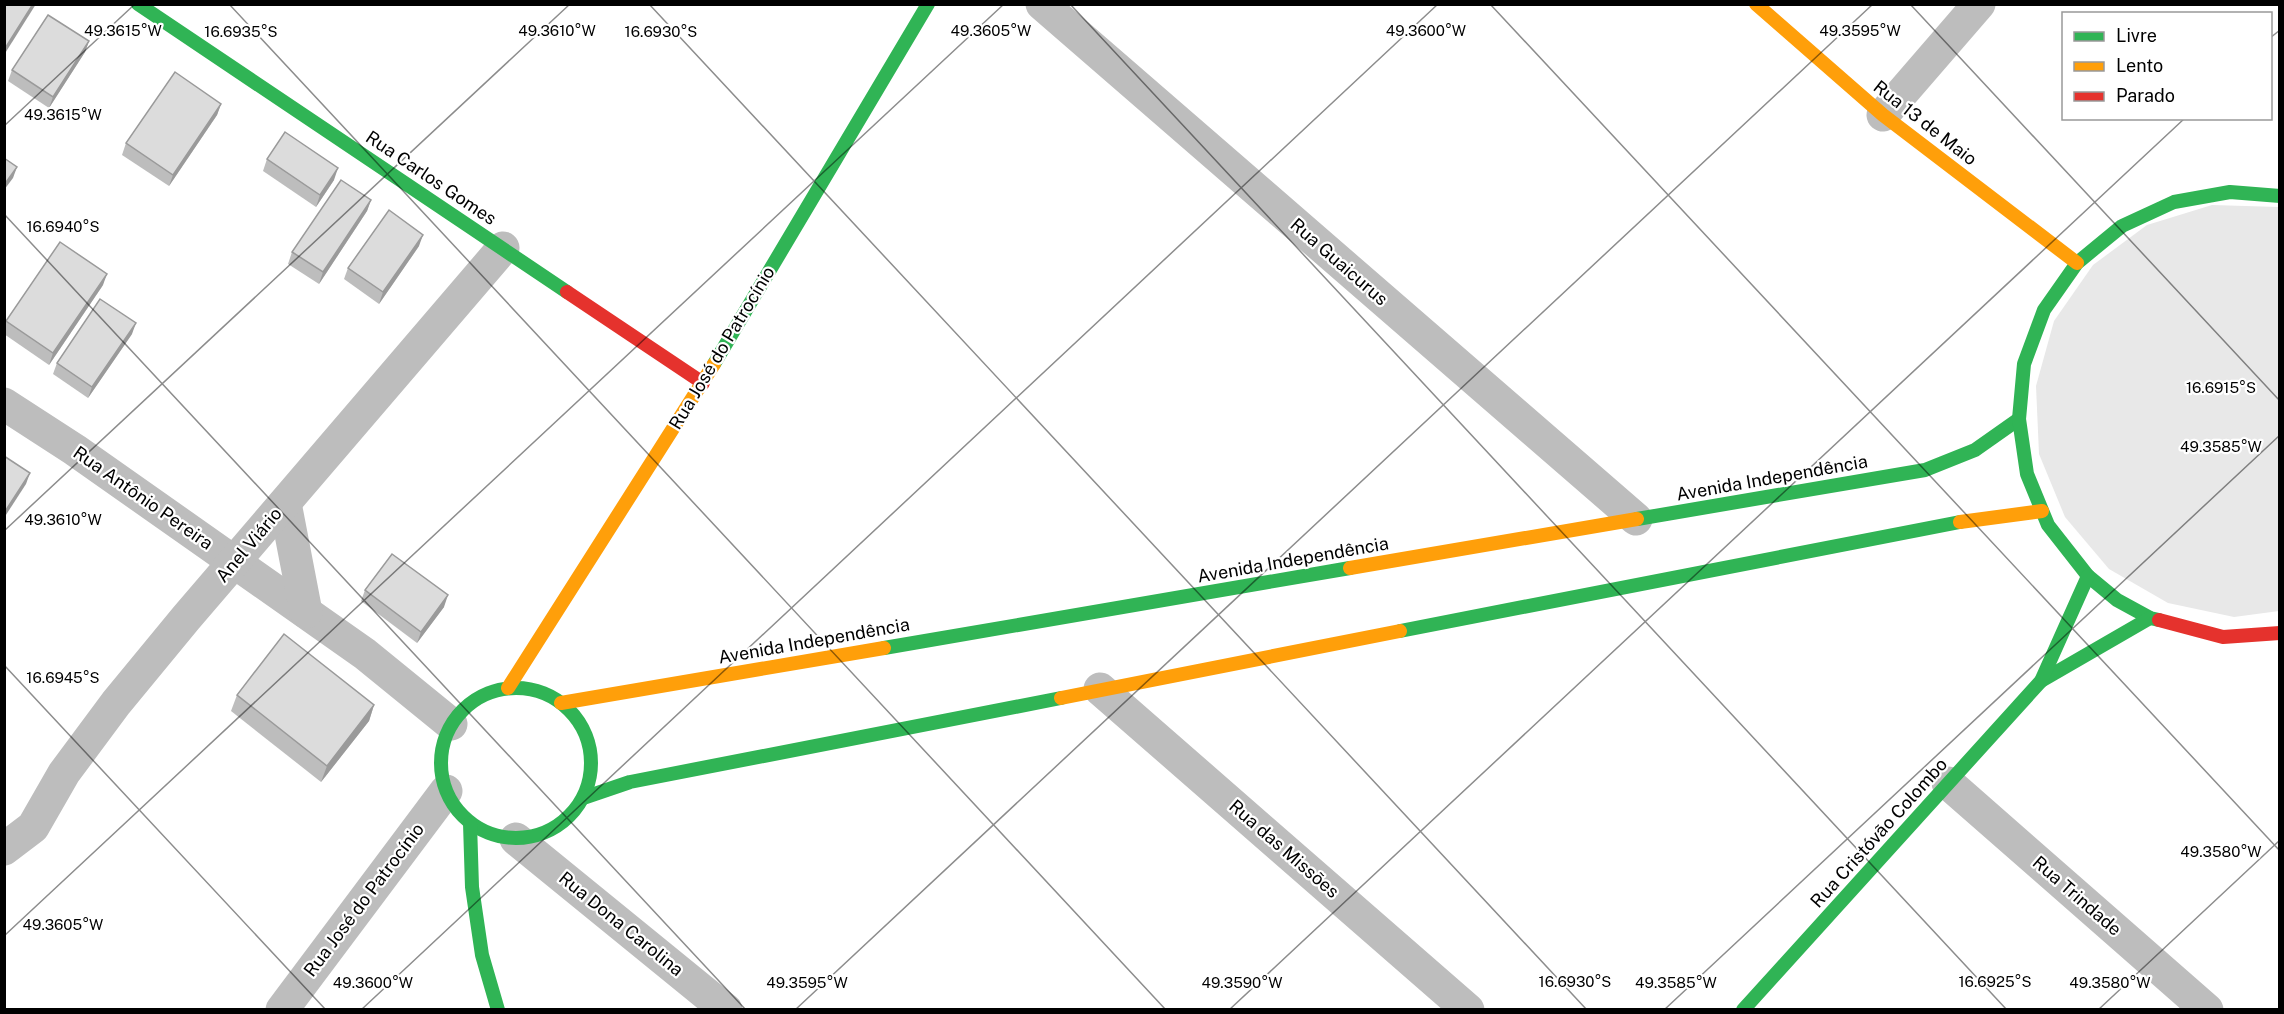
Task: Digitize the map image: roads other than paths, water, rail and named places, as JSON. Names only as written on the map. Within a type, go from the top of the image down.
[{"type":"street","name":"Rua Carlos Gomes","points":[[138,4],[703,382]]},
{"type":"street","name":"Rua José do Patrocínio","points":[[508,688],[703,382],[928,4]]},
{"type":"street","name":"Rua Guaicurus","points":[[1042,4],[1636,519]]},
{"type":"street","name":"Rua 13 de Maio","points":[[1756,4],[1883,115],[2077,263]]},
{"type":"street","points":[[1883,115],[1979,4]]},
{"type":"street","points":[[2280,196],[2230,192],[2174,202],[2122,226],[2077,263],[2044,310],[2024,364],[2019,419],[2027,474],[2048,525],[2088,576],[2117,600],[2150,618],[2223,637],[2280,633]]},
{"type":"street","name":"Anel Viário","points":[[4,849],[33,827],[64,773],[116,703],[503,248]]},
{"type":"street","name":"Rua Antônio Pereira","points":[[4,404],[75,450],[365,654],[451,724]]},
{"type":"street","name":"Avenida Independência","points":[[561,703],[1925,470],[1975,450],[2019,419]]},
{"type":"street","points":[[285,503],[306,612]]},
{"type":"street","points":[[583,798],[630,782],[1100,689],[1964,521],[2042,511]]},
{"type":"street","name":"Rua Cristóvão Colombo","points":[[2041,681],[2088,576]]},
{"type":"street","name":"Rua Cristóvão Colombo","points":[[1743,1010],[2041,681],[2150,618]]},
{"type":"street","points":[[508,688],[536,690],[561,703],[579,722],[589,747],[591,773],[583,798],[571,815],[555,828],[536,836],[516,838],[492,834],[470,823],[456,808],[446,791],[441,775],[444,740],[451,724],[475,699],[492,691],[508,688]]},
{"type":"street","name":"Rua das Missões","points":[[1100,689],[1468,1010]]},
{"type":"street","name":"Rua Trindade","points":[[1948,783],[2207,1010]]},
{"type":"street","name":"Rua José do Patrocínio","points":[[282,1010],[446,791]]},
{"type":"street","points":[[470,823],[472,887],[482,955],[498,1010]]},
{"type":"street","name":"Rua Dona Carolina","points":[[516,838],[726,1010]]}]
